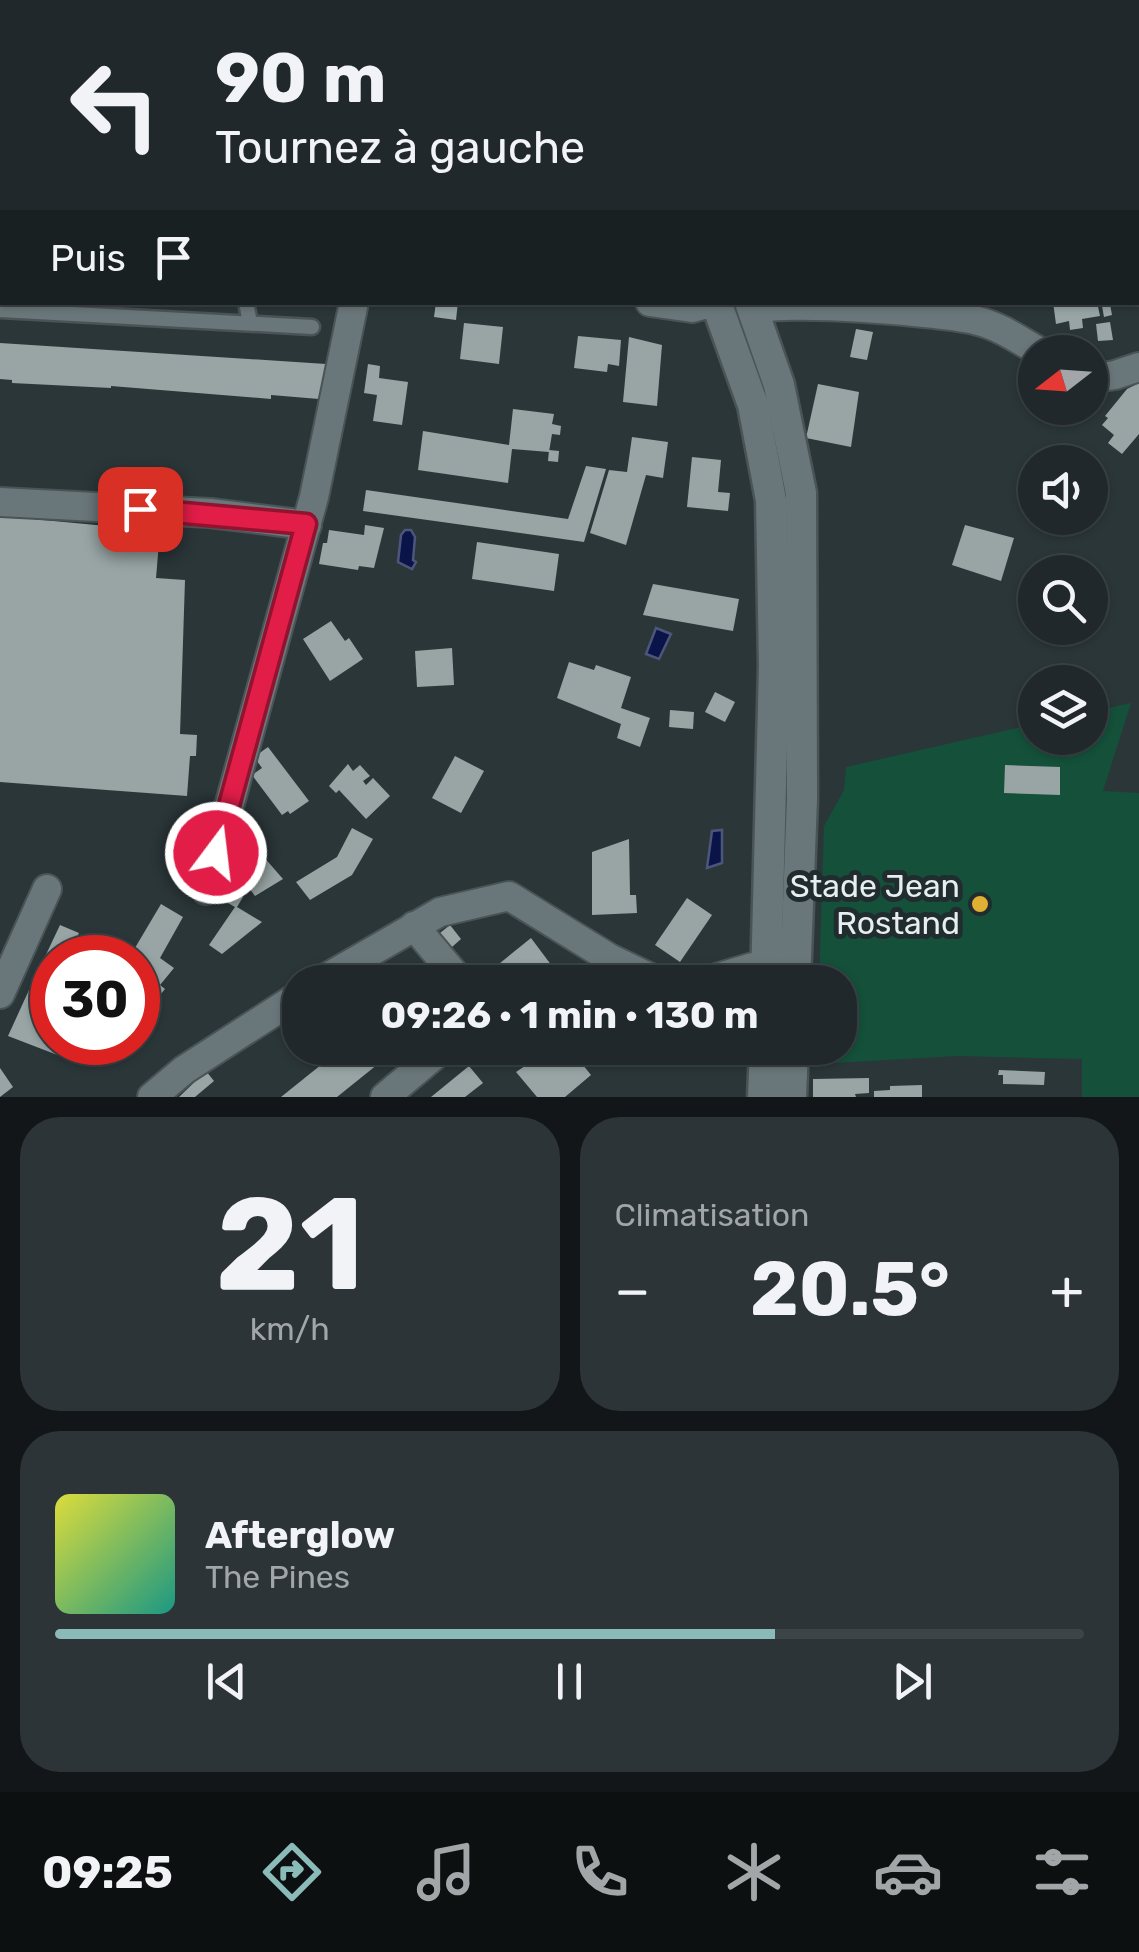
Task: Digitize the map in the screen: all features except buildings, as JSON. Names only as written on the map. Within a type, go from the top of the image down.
[{"type":"main road","points":[[716,305],[753,405],[770,500],[774,666],[766,965]]},
{"type":"main road","points":[[752,306],[779,385],[801,494],[802,799],[796,965]]},
{"type":"main road","points":[[763,1097],[765,1065]]},
{"type":"main road","points":[[791,1097],[792,1065]]},
{"type":"street","points":[[206,890],[306,524],[353,305]]},
{"type":"street","points":[[671,305],[704,305]]},
{"type":"street","points":[[752,306],[913,312],[979,321],[1018,341]]},
{"type":"street","points":[[1108,374],[1139,366]]},
{"type":"street","points":[[0,502],[210,513],[306,524]]},
{"type":"street","points":[[0,994],[47,889]]},
{"type":"street","points":[[349,965],[440,912],[509,896],[624,965]]},
{"type":"street","points":[[414,926],[447,965]]},
{"type":"street","points":[[152,1097],[184,1070],[282,1007]]},
{"type":"street","points":[[385,1097],[423,1065]]},
{"type":"lane","points":[[247,305],[250,323]]},
{"type":"lane","points":[[0,310],[312,327]]},
{"type":"green space","name":"Stade Jean Rostand","points":[[1131,703],[1103,791],[1139,793],[1139,1097],[1082,1097],[1082,1059],[957,1056],[857,1062],[857,965],[820,965],[824,826],[844,790],[846,767],[1018,728],[1018,755],[1108,755],[1108,708]]},
{"type":"shaded area","points":[[405,530],[411,530],[415,537],[416,562],[412,569],[398,562]]},
{"type":"shaded area","points":[[656,628],[671,634],[659,659],[646,654]]},
{"type":"shaded area","points":[[722,830],[722,863],[707,868],[712,831]]},
{"type":"place","name":"Stade Jean Rostand","points":[[980,904]]},
{"type":"route","points":[[140,509],[306,524],[216,853]]}]
